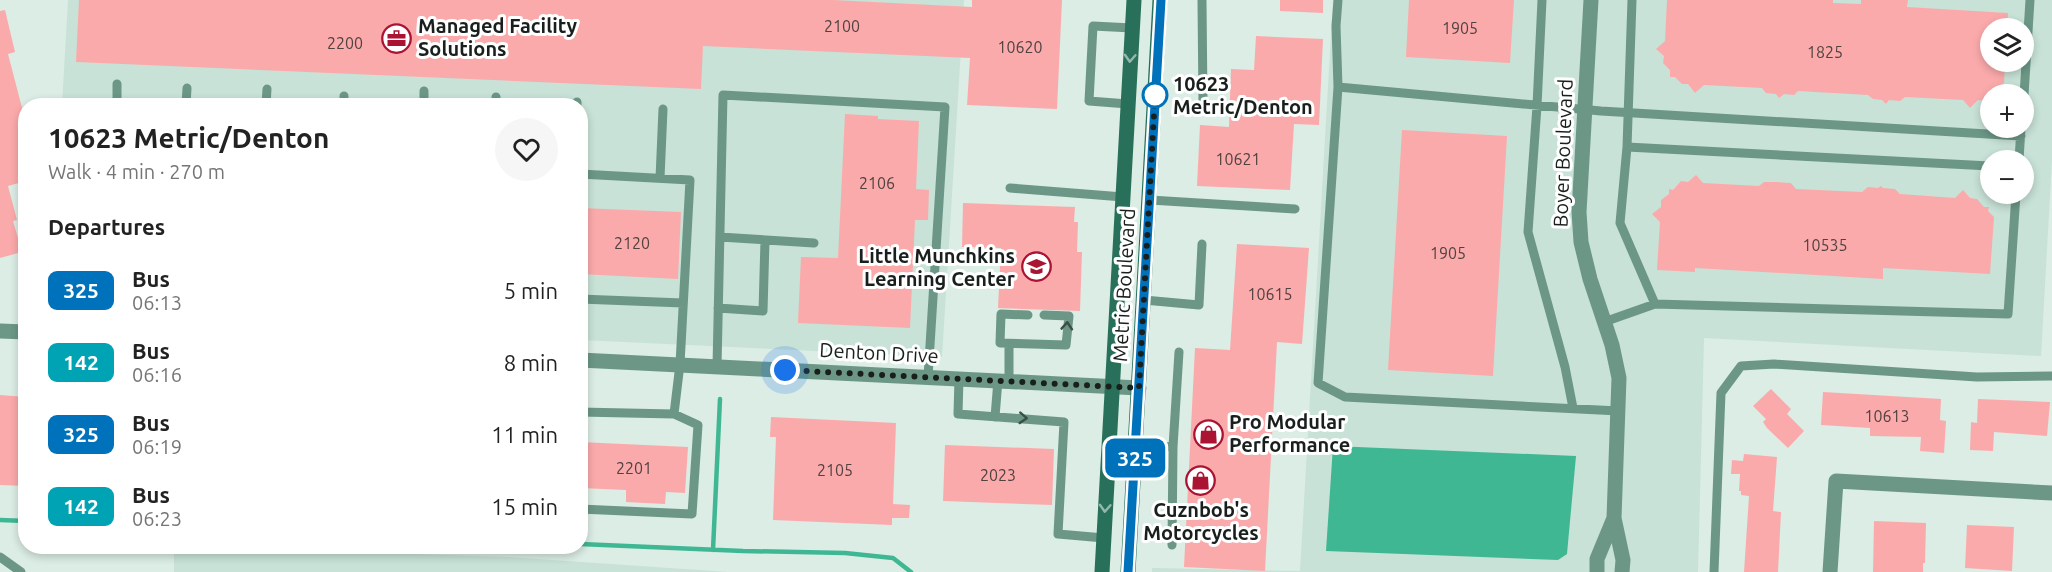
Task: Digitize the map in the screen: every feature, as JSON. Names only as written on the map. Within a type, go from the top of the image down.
[{"type":"main road","name":"Metric Boulevard","points":[[1102,572],[1134,0]]},
{"type":"main road","name":"Metric Boulevard","points":[[1128,572],[1161,0]]},
{"type":"street","name":"Boyer Boulevard","points":[[1591,0],[1579,212],[1581,242],[1619,378],[1614,518],[1623,560],[1623,572]]},
{"type":"street","points":[[0,331],[18,332]]},
{"type":"street","name":"Denton Drive","points":[[588,360],[1139,388]]},
{"type":"street","points":[[1830,572],[1836,482],[2052,493]]},
{"type":"street","name":"Boyer Boulevard","points":[[1597,572],[1597,559],[1614,518]]},
{"type":"lane","points":[[1195,0],[1202,0],[1203,104]]},
{"type":"lane","points":[[1338,0],[1336,26],[1338,87],[1318,382],[1345,397],[1619,411]]},
{"type":"lane","points":[[1542,0],[1528,232],[1565,368],[1573,408]]},
{"type":"lane","points":[[1632,0],[1627,147],[1620,223],[1655,304]]},
{"type":"lane","points":[[2025,84],[2030,0]]},
{"type":"lane","points":[[1128,104],[1089,101],[1093,26],[1132,28]]},
{"type":"lane","points":[[117,84],[117,98]]},
{"type":"lane","points":[[1338,87],[1628,113],[1980,130]]},
{"type":"lane","points":[[186,98],[187,88]]},
{"type":"lane","points":[[266,98],[267,89]]},
{"type":"lane","points":[[424,91],[424,98]]},
{"type":"lane","points":[[717,366],[723,95],[945,107],[928,377]]},
{"type":"lane","points":[[660,178],[663,109]]},
{"type":"lane","points":[[1627,147],[1980,165]]},
{"type":"lane","points":[[588,174],[690,180],[680,364],[674,414]]},
{"type":"lane","points":[[1010,188],[1123,196]]},
{"type":"lane","points":[[1150,200],[1295,209]]},
{"type":"lane","points":[[1604,322],[1655,304],[2008,314],[2015,204]]},
{"type":"lane","points":[[720,237],[814,243]]},
{"type":"lane","points":[[718,308],[763,311],[765,240]]},
{"type":"lane","points":[[1144,300],[1199,305],[1202,244]]},
{"type":"lane","points":[[588,299],[683,303]]},
{"type":"lane","points":[[1028,315],[1001,314],[1000,343],[1066,345],[1069,316],[1044,315]]},
{"type":"lane","points":[[995,417],[1004,381],[1009,344]]},
{"type":"lane","points":[[1172,545],[1173,447],[1179,352]]},
{"type":"lane","points":[[1714,572],[1721,393],[1741,366],[1774,364],[1977,377],[2052,376]]},
{"type":"lane","points":[[959,378],[958,414],[1064,422],[1058,534],[1104,538]]},
{"type":"lane","points":[[588,412],[674,414],[698,426],[692,514],[588,509]]},
{"type":"lane","points":[[1135,444],[1173,447]]},
{"type":"lane","points":[[0,558],[21,572]]},
{"type":"shaded area","points":[[68,0],[964,0],[942,357],[588,340],[588,98],[62,98]]},
{"type":"shaded area","points":[[1333,0],[2052,0],[2052,160],[2041,356],[1704,338],[1698,572],[1152,572],[1152,568],[1300,571]]},
{"type":"shaded area","points":[[1333,446],[1576,456],[1567,554],[1558,560],[1326,551]]},
{"type":"shaded area","points":[[174,554],[417,554],[508,557],[728,572],[174,572]]},
{"type":"building","points":[[79,0],[833,0],[972,7],[972,0],[1062,0],[1057,109],[967,105],[970,58],[703,46],[701,89],[76,62]]},
{"type":"building","points":[[1280,0],[1323,0],[1323,13],[1280,11]]},
{"type":"building","points":[[1409,0],[1514,0],[1510,63],[1406,57]]},
{"type":"building","points":[[1667,0],[1833,0],[1833,3],[1861,4],[1861,0],[1908,0],[1907,7],[2008,13],[2008,18],[1980,18],[1980,72],[2005,72],[2004,83],[1980,84],[1980,100],[1970,108],[1963,100],[1905,97],[1900,101],[1889,100],[1886,104],[1868,95],[1798,91],[1794,95],[1784,94],[1779,98],[1776,94],[1766,93],[1762,88],[1704,85],[1695,93],[1688,84],[1682,84],[1675,77],[1670,77],[1670,70],[1663,63],[1664,56],[1656,49],[1665,41]]},
{"type":"building","points":[[5,10],[15,52],[8,54],[19,98],[18,183],[8,186],[17,220],[13,221],[18,238],[18,253],[0,258],[0,11]]},
{"type":"building","points":[[1256,36],[1323,39],[1319,125],[1294,124],[1290,190],[1197,186],[1200,125],[1229,127],[1231,69],[1254,70]]},
{"type":"building","points":[[845,114],[878,116],[878,119],[919,121],[916,189],[929,190],[928,220],[915,220],[910,328],[798,323],[801,257],[838,258]]},
{"type":"building","points":[[1402,130],[1507,136],[1493,376],[1388,370]]},
{"type":"building","points":[[1696,175],[1703,183],[1759,186],[1764,182],[1791,183],[1796,189],[1862,192],[1868,187],[1881,186],[1895,189],[1900,194],[1955,198],[1963,190],[1970,198],[1977,199],[1984,207],[1989,207],[1988,211],[1994,217],[1990,274],[1883,268],[1883,279],[1695,268],[1695,272],[1657,270],[1660,222],[1652,214],[1661,207],[1661,200],[1669,194],[1669,189],[1673,190],[1681,181],[1688,182]]},
{"type":"building","points":[[963,203],[1075,207],[1074,222],[1078,222],[1077,252],[1082,252],[1080,311],[998,308],[1001,248],[962,247]]},
{"type":"building","points":[[588,208],[681,212],[678,279],[588,274]]},
{"type":"building","points":[[1237,244],[1309,248],[1302,344],[1277,342],[1265,571],[1184,567],[1195,348],[1230,350]]},
{"type":"building","points":[[1771,389],[1791,409],[1787,414],[1804,431],[1788,448],[1767,428],[1763,422],[1766,419],[1753,406]]},
{"type":"building","points":[[1823,392],[1941,399],[1940,420],[1946,421],[1944,453],[1920,451],[1921,437],[1870,436],[1870,428],[1821,425]]},
{"type":"building","points":[[0,395],[18,396],[18,486],[0,485]]},
{"type":"building","points":[[1978,399],[2050,402],[2047,436],[1994,432],[1993,451],[1970,450],[1971,422],[1977,423]]},
{"type":"building","points":[[771,417],[896,423],[893,504],[910,505],[909,518],[892,518],[892,525],[773,520],[776,437],[770,437]]},
{"type":"building","points":[[588,442],[688,447],[685,493],[666,492],[665,504],[626,502],[626,490],[588,488]]},
{"type":"building","points":[[945,445],[1054,449],[1052,505],[943,501]]},
{"type":"building","points":[[1744,454],[1777,457],[1773,511],[1781,512],[1778,572],[1744,572],[1749,496],[1741,495],[1739,491],[1740,474],[1731,474],[1732,460],[1743,461]]},
{"type":"building","points":[[1874,521],[1926,523],[1923,572],[1873,572]]},
{"type":"building","points":[[1967,525],[2014,527],[2012,571],[1965,568]]},
{"type":"waterway","points":[[713,550],[720,399]]},
{"type":"waterway","points":[[0,520],[18,521]]},
{"type":"waterway","points":[[588,544],[845,553],[893,558],[911,572]]},
{"type":"bus line","name":"325","points":[[1128,572],[1161,0]]},
{"type":"place","name":"Managed Facility Solutions","points":[[397,38]]},
{"type":"place","name":"10623 Metric/Denton","points":[[1155,95]]},
{"type":"place","name":"Little Munchkins Learning Center","points":[[1036,267]]},
{"type":"place","name":"Pro Modular Performance","points":[[1208,434]]},
{"type":"place","name":"Cuznbob's Motorcycles","points":[[1201,480]]},
{"type":"route","points":[[785,370],[1139,388],[1155,95]]}]
